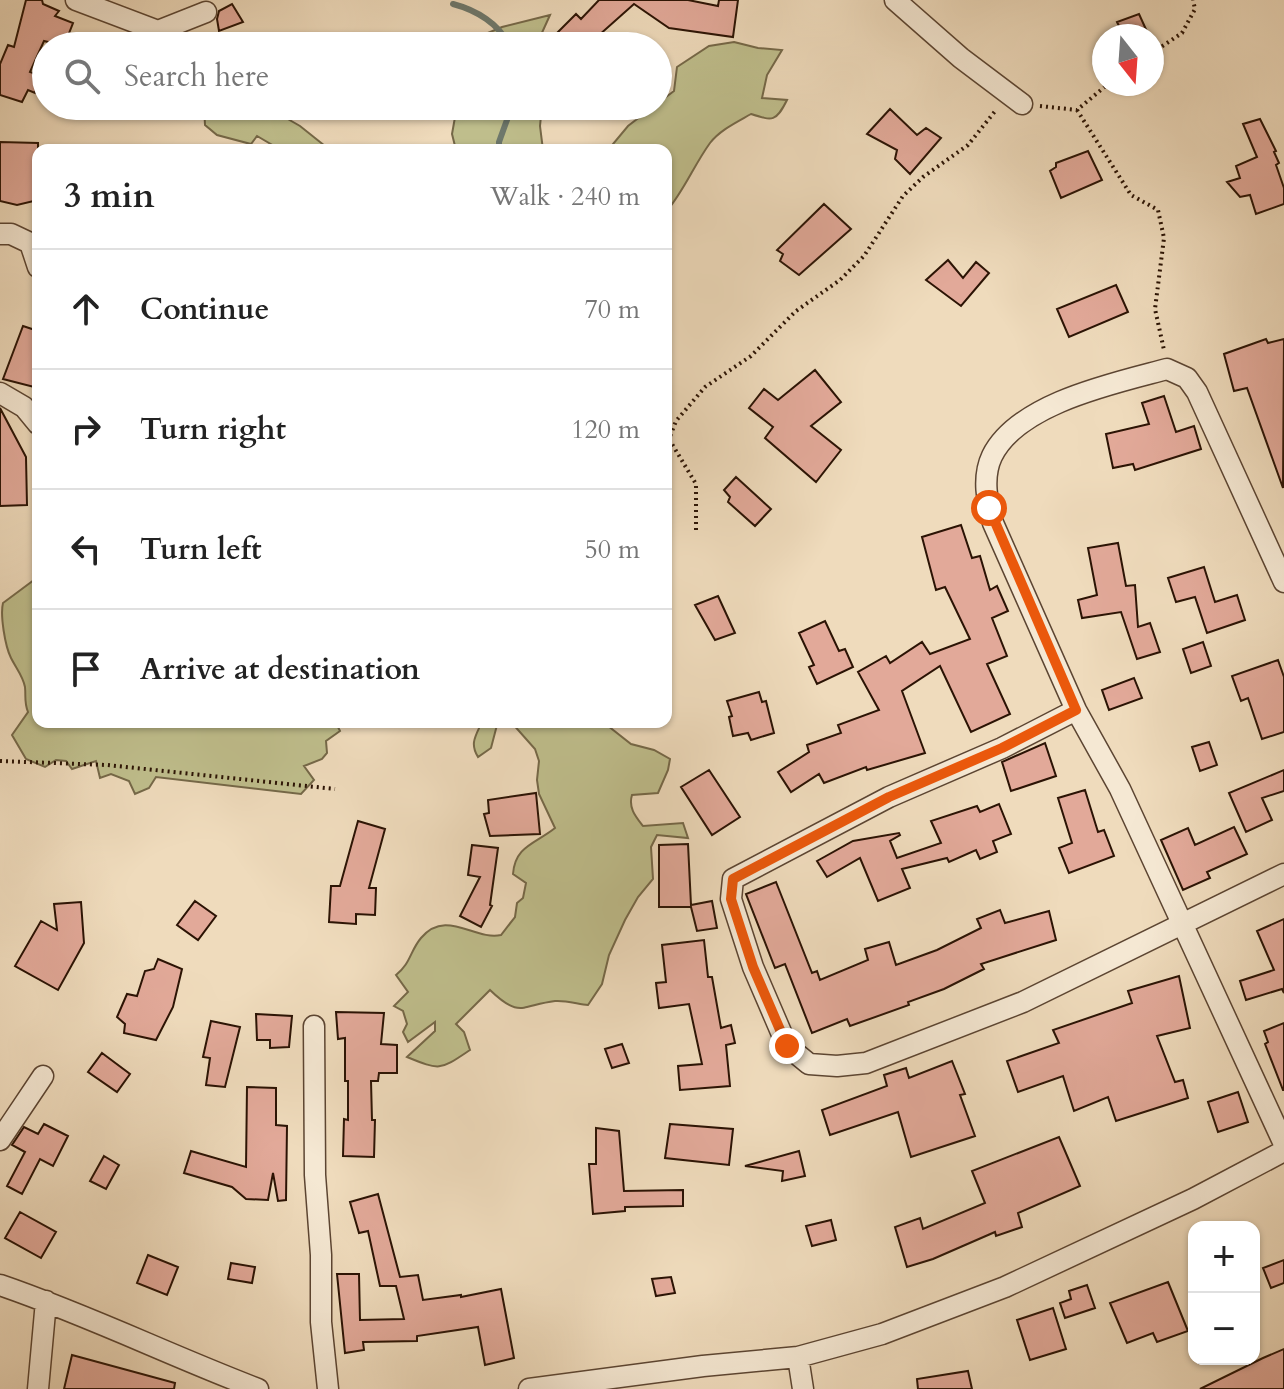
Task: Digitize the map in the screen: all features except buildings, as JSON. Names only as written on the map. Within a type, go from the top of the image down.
[{"type":"street","points":[[76,0],[158,31],[206,12]]},
{"type":"street","points":[[895,0],[961,58],[1022,104]]},
{"type":"street","points":[[0,234],[11,234],[30,243],[32,249]]},
{"type":"street","points":[[1284,582],[1197,392],[1187,378],[1167,369],[1073,398],[1023,421],[1005,438],[992,457],[986,490],[993,523],[1076,710],[1120,789],[1284,1144]]},
{"type":"street","points":[[0,393],[24,407],[32,417]]},
{"type":"street","points":[[1076,710],[1002,748],[889,797],[733,879],[731,899],[753,967],[787,1046],[809,1064],[837,1066],[866,1063],[1023,1002],[1284,874]]},
{"type":"street","points":[[314,1026],[315,1175],[321,1255],[321,1322],[328,1389]]},
{"type":"street","points":[[0,1140],[43,1076]]},
{"type":"street","points":[[529,1389],[798,1357],[882,1334],[1005,1287],[1193,1199],[1284,1151]]},
{"type":"street","points":[[0,1285],[258,1389]]},
{"type":"street","points":[[38,1389],[46,1301]]},
{"type":"street","points":[[798,1357],[803,1389]]},
{"type":"path","points":[[1164,47],[1182,33],[1195,9],[1193,0]]},
{"type":"path","points":[[672,431],[705,387],[751,356],[796,311],[840,280],[864,256],[912,186],[968,145],[997,110],[1022,104],[1077,110],[1094,96]]},
{"type":"path","points":[[1077,110],[1131,195],[1158,210],[1164,238],[1155,309],[1167,369]]},
{"type":"path","points":[[672,444],[696,484],[696,530]]},
{"type":"path","points":[[0,761],[107,765],[335,789]]},
{"type":"shaded area","points":[[550,15],[542,32],[490,32]]},
{"type":"shaded area","points":[[734,42],[782,50],[767,75],[762,98],[787,100],[777,116],[764,118],[751,114],[714,138],[672,204],[672,144],[613,144],[636,120],[672,120],[672,92],[677,67],[709,46]]},
{"type":"shaded area","points":[[205,120],[290,120],[322,144],[271,144],[257,136],[251,144],[217,135],[205,125]]},
{"type":"shaded area","points":[[454,120],[541,120],[542,144],[454,144],[452,134]]},
{"type":"shaded area","points":[[32,581],[32,728],[338,728],[340,731],[326,741],[327,753],[322,759],[304,766],[314,780],[301,794],[156,777],[149,788],[135,794],[129,781],[111,774],[100,778],[96,761],[72,769],[66,761],[56,760],[45,767],[26,759],[12,735],[28,712],[23,679],[7,646],[3,603]]},
{"type":"shaded area","points":[[479,728],[496,728],[491,748],[478,757],[475,737]]},
{"type":"shaded area","points":[[516,728],[611,728],[631,744],[654,750],[670,759],[658,793],[632,795],[632,808],[643,826],[683,823],[688,838],[657,835],[651,847],[653,879],[625,920],[609,955],[602,984],[588,1005],[559,1001],[521,1008],[508,1005],[490,990],[456,1024],[464,1032],[470,1050],[446,1065],[427,1065],[407,1057],[435,1031],[435,1022],[408,1042],[403,1032],[407,1024],[403,1011],[394,1006],[408,992],[396,975],[405,966],[421,938],[431,930],[450,925],[491,936],[501,935],[515,917],[517,903],[523,898],[526,883],[513,874],[518,857],[527,846],[555,828],[539,794],[539,761],[535,749]]},
{"type":"waterway","points":[[453,4],[486,19],[501,32]]},
{"type":"waterway","points":[[499,144],[507,120]]},
{"type":"route","points":[[787,1046],[753,967],[731,899],[733,879],[889,797],[1002,748],[1076,710],[989,508]]}]
